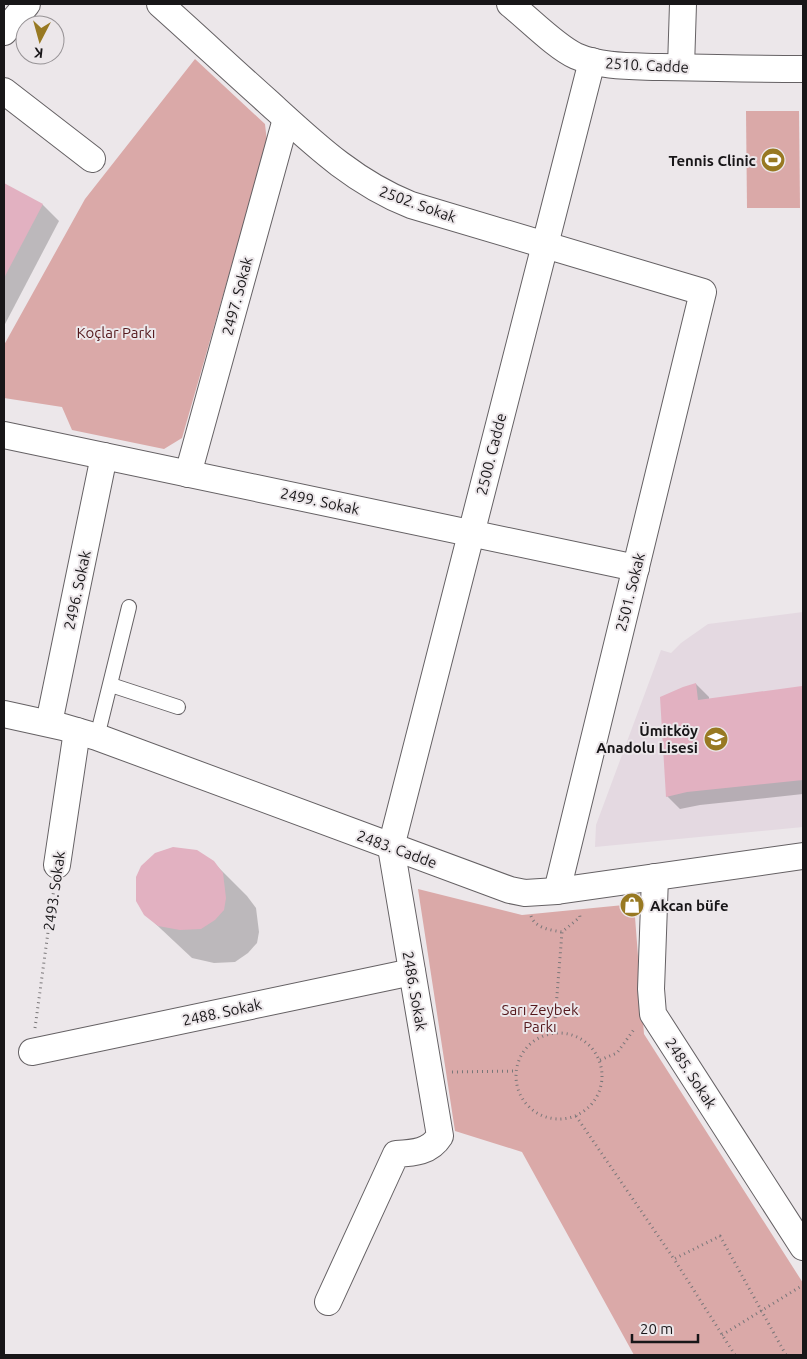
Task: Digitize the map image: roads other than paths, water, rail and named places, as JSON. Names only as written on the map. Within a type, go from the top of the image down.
[{"type":"street","points":[[4,32],[27,4]]},
{"type":"street","name":"2502. Sokak","points":[[160,4],[286,118],[351,173],[389,196],[411,205],[704,292]]},
{"type":"street","name":"2510. Cadde","points":[[510,4],[561,47],[574,56],[592,61],[609,64],[681,68],[803,69]]},
{"type":"street","points":[[681,68],[683,4]]},
{"type":"street","name":"2500. Cadde","points":[[391,847],[592,61]]},
{"type":"street","points":[[4,91],[92,159]]},
{"type":"street","name":"2497. Sokak","points":[[188,474],[286,118]]},
{"type":"street","name":"2501. Sokak","points":[[568,890],[636,568],[704,292]]},
{"type":"street","name":"2499. Sokak","points":[[4,435],[636,568]]},
{"type":"street","name":"2496. Sokak","points":[[49,723],[104,456]]},
{"type":"street","name":"2483. Cadde","points":[[4,714],[49,723],[87,734],[510,890],[524,892],[568,890],[803,856]]},
{"type":"street","name":"2493. Sokak","points":[[58,865],[87,734]]},
{"type":"street","name":"2486. Sokak","points":[[328,1302],[396,1154],[425,1150],[431,1147],[440,1136],[391,847]]},
{"type":"street","name":"2485. Sokak","points":[[655,877],[651,989],[654,1014],[803,1247]]},
{"type":"street","name":"2488. Sokak","points":[[32,1052],[412,972]]},
{"type":"lane","points":[[87,734],[111,685],[129,607]]},
{"type":"lane","points":[[111,685],[178,707]]},
{"type":"place","name":"Tennis Clinic","points":[[773,160]]},
{"type":"place","name":"Ümitköy Anadolu Lisesi","points":[[716,739]]},
{"type":"place","name":"Akcan büfe","points":[[632,905]]},
{"type":"park label","name":"Koçlar Parkı","points":[[116,332]]},
{"type":"park label","name":"Sarı Zeybek Parkı","points":[[540,1018]]}]
